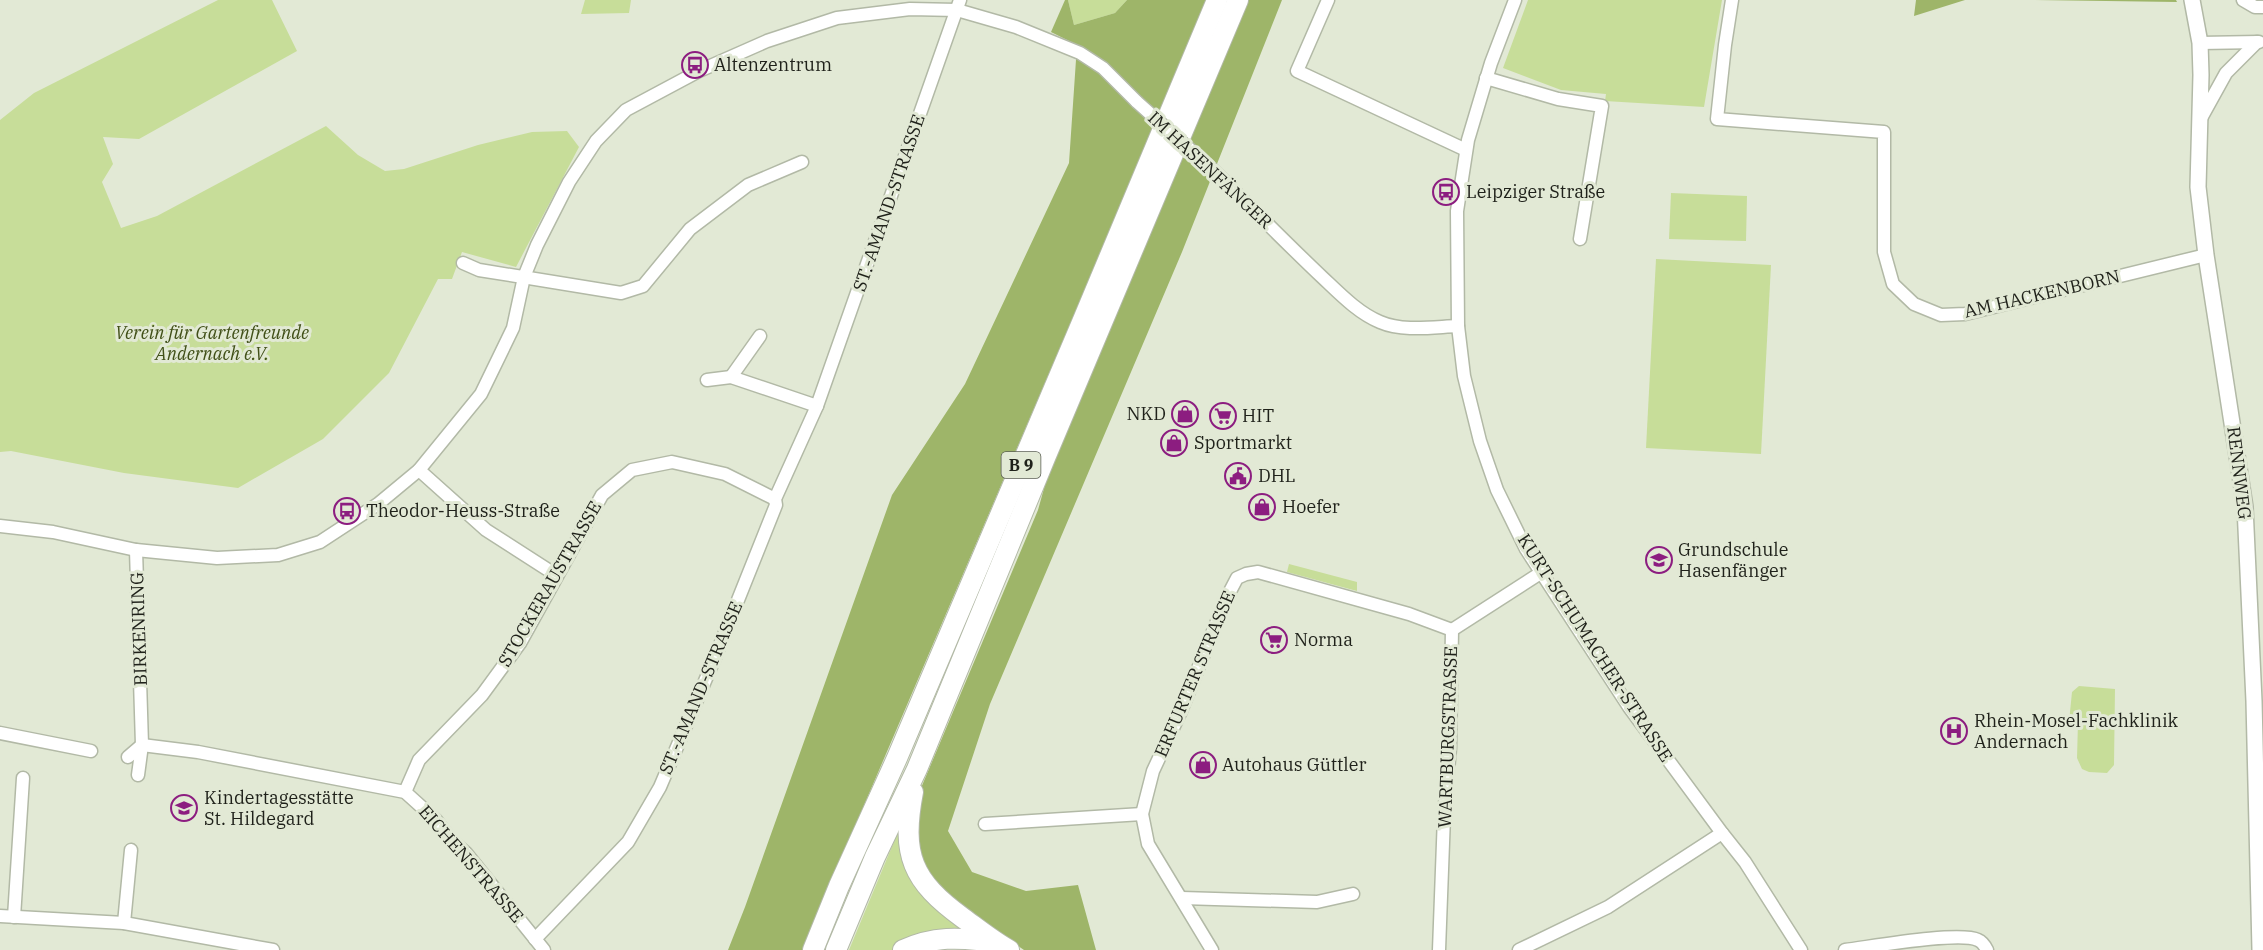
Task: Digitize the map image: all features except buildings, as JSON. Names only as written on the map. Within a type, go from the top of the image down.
[{"type":"highway","name":"B 9","points":[[813,950],[839,886],[897,758],[1217,0]]},
{"type":"highway","name":"B 9","points":[[836,950],[875,857],[917,769],[1040,469],[1238,0]]},
{"type":"highway","points":[[917,769],[909,813],[908,844],[914,864],[924,883],[936,897],[1003,947]]},
{"type":"highway","points":[[903,950],[918,943],[943,938],[965,938],[1003,947]]},
{"type":"street","points":[[1328,0],[1297,71],[1466,150]]},
{"type":"street","name":"KURT-SCHUMACHER-STRASSE","points":[[1515,0],[1486,78],[1466,150],[1457,211],[1458,326],[1464,376],[1480,441],[1497,490],[1526,549],[1629,707],[1745,862],[1801,950]]},
{"type":"street","name":"AM HACKENBORN","points":[[1732,0],[1718,119],[1884,132],[1884,252],[1893,284],[1914,304],[1941,315],[1965,314],[2206,255]]},
{"type":"street","name":"RENNWEG","points":[[2192,0],[2200,43],[2198,187],[2206,255],[2245,507],[2254,701],[2260,950]]},
{"type":"street","points":[[2244,0],[2255,7],[2263,7]]},
{"type":"street","points":[[136,550],[216,558],[279,555],[320,542],[378,504],[419,470],[481,394],[513,328],[524,277],[537,245],[569,182],[596,141],[626,110],[699,71],[745,50],[837,18],[958,5]]},
{"type":"street","name":"IM HASENFÄNGER","points":[[958,5],[1080,53],[1103,68],[1137,102],[1213,170],[1309,265],[1365,314],[1381,323],[1399,326],[1420,328],[1458,326]]},
{"type":"street","name":"ST.-AMAND-STRASSE","points":[[535,939],[628,842],[660,788],[734,612],[776,505],[775,499],[817,406],[958,5]]},
{"type":"street","points":[[2200,43],[2260,42]]},
{"type":"street","points":[[2200,121],[2226,73],[2260,42]]},
{"type":"street","points":[[1486,78],[1558,99],[1602,106],[1580,239]]},
{"type":"street","points":[[463,263],[479,270],[621,294],[643,286],[690,229],[748,186],[802,162]]},
{"type":"street","points":[[731,376],[760,336]]},
{"type":"street","points":[[707,380],[731,376],[817,406]]},
{"type":"street","name":"STOCKERAUSTRASSE","points":[[405,792],[419,760],[482,696],[520,643],[602,495],[632,470],[672,462],[725,474],[775,499]]},
{"type":"street","points":[[419,470],[486,530],[556,576]]},
{"type":"street","name":"BIRKENRING","points":[[0,526],[53,532],[136,550],[142,745],[138,775]]},
{"type":"street","name":"ERFURTER STRASSE","points":[[1212,950],[1148,844],[1142,814],[1153,771],[1237,578],[1258,572],[1409,614],[1452,630]]},
{"type":"street","name":"WARTBURGSTRASSE","points":[[1439,950],[1444,816],[1450,748],[1452,630],[1542,573]]},
{"type":"street","points":[[0,732],[91,752]]},
{"type":"street","points":[[128,757],[142,745]]},
{"type":"street","name":"EICHENSTRASSE","points":[[142,745],[198,753],[405,792],[436,820],[452,841],[466,853],[544,950]]},
{"type":"street","points":[[14,917],[23,778]]},
{"type":"street","points":[[985,824],[1142,814]]},
{"type":"street","points":[[1519,950],[1608,907],[1722,834]]},
{"type":"street","points":[[124,923],[131,850]]},
{"type":"street","points":[[1182,898],[1317,902],[1353,894]]},
{"type":"street","points":[[0,916],[124,923],[273,950]]},
{"type":"street","points":[[1845,950],[1956,936],[1977,939],[1983,942],[1987,950]]},
{"type":"green space","name":"Verein für Gartenfreunde Andernach e.V.","points":[[218,0],[272,0],[297,51],[139,139],[103,137],[113,164],[102,182],[121,228],[157,216],[326,126],[358,155],[385,171],[404,169],[478,145],[532,132],[567,131],[579,147],[516,267],[462,252],[452,279],[438,279],[389,373],[323,439],[238,488],[124,473],[11,451],[0,452],[0,120],[34,93]]},
{"type":"green space","points":[[585,0],[631,0],[629,13],[581,14]]},
{"type":"green space","points":[[1065,0],[1068,0],[1074,25],[1115,13],[1127,0],[1209,0],[802,950],[728,950],[892,495],[965,384],[1069,163],[1077,45],[1051,32]]},
{"type":"green space","points":[[1068,0],[1127,0],[1115,13],[1074,25]]},
{"type":"green space","points":[[1247,0],[1282,0],[1182,252],[990,704],[948,831],[972,872],[1026,891],[1078,885],[1096,950],[1024,950],[941,893],[915,849],[921,788],[1038,510],[1053,456]]},
{"type":"green space","points":[[1528,0],[1722,0],[1704,107],[1605,101],[1606,94],[1561,90],[1503,68]]},
{"type":"green space","points":[[1916,0],[1965,0],[1914,16]]},
{"type":"green space","points":[[2035,0],[2176,0],[2177,2]]},
{"type":"green space","points":[[1671,193],[1747,196],[1746,241],[1669,239]]},
{"type":"green space","points":[[1656,259],[1771,265],[1761,454],[1646,448]]},
{"type":"green space","points":[[1289,564],[1357,582],[1357,591],[1287,572]]},
{"type":"green space","points":[[2079,686],[2115,689],[2114,765],[2107,773],[2089,772],[2082,769],[2077,758],[2078,722],[2069,722],[2072,692]]},
{"type":"green space","points":[[898,832],[902,834],[971,929],[906,941],[892,950],[849,950]]},
{"type":"place","name":"Altenzentrum","points":[[695,65]]},
{"type":"place","name":"Leipziger Straße","points":[[1446,192]]},
{"type":"place","name":"NKD","points":[[1185,414]]},
{"type":"place","name":"HIT","points":[[1223,416]]},
{"type":"place","name":"Sportmarkt","points":[[1174,443]]},
{"type":"place","name":"DHL","points":[[1238,476]]},
{"type":"place","name":"Hoefer","points":[[1262,507]]},
{"type":"place","name":"Theodor-Heuss-Straße","points":[[347,511]]},
{"type":"place","name":"Grundschule Hasenfänger","points":[[1659,560]]},
{"type":"place","name":"Norma","points":[[1274,640]]},
{"type":"place","name":"Rhein-Mosel-Fachklinik Andernach","points":[[1954,731]]},
{"type":"place","name":"Autohaus Güttler","points":[[1203,765]]},
{"type":"place","name":"Kindertagesstätte St. Hildegard","points":[[184,808]]}]
